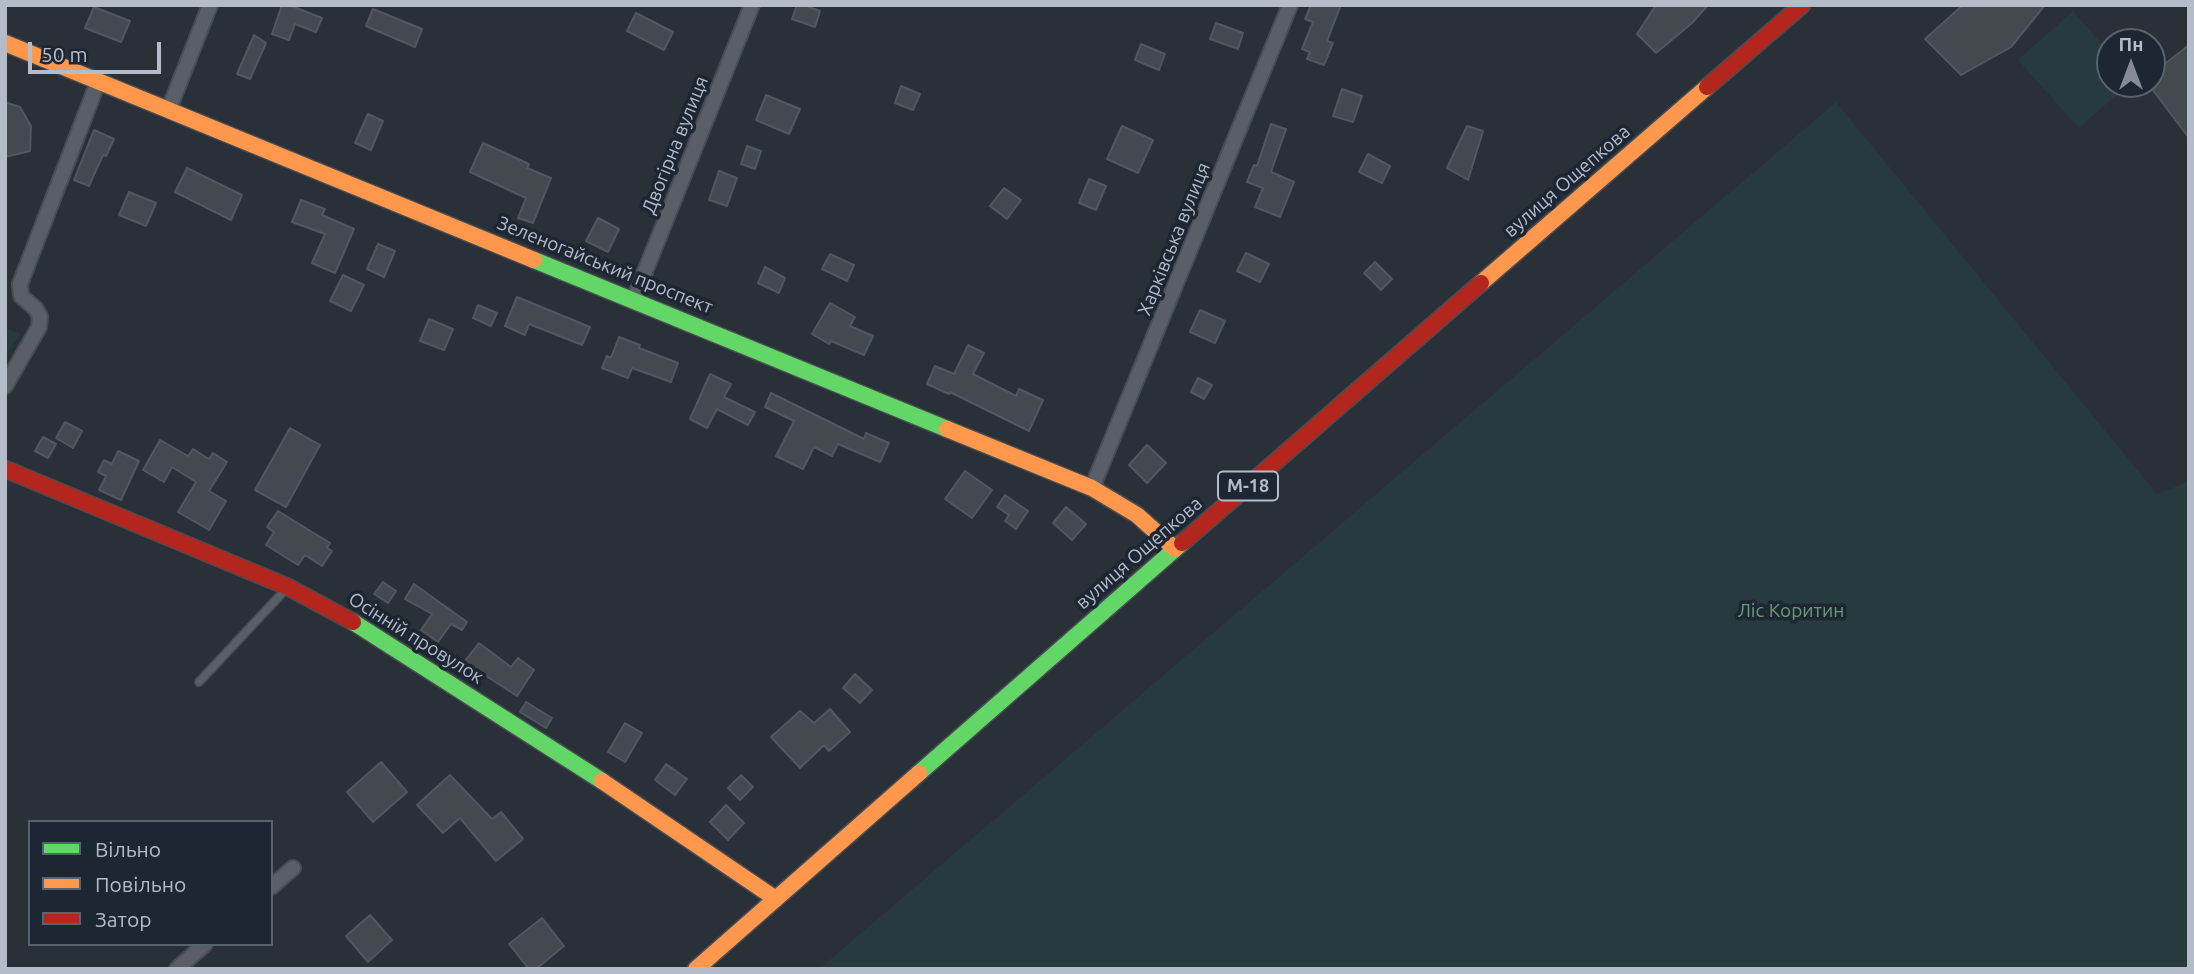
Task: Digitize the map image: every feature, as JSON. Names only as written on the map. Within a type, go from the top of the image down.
[{"type":"main road","name":"вулиця Ощепкова","points":[[696,969],[1802,5]]},
{"type":"main road","name":"Зеленогайський проспект","points":[[5,43],[1092,488],[1137,515],[1175,549]]},
{"type":"main road","name":"Осінній провулок","points":[[5,469],[288,587],[383,639],[575,763],[776,899]]},
{"type":"street","points":[[169,109],[210,5]]},
{"type":"street","name":"Двогірна вулиця","points":[[634,299],[752,5]]},
{"type":"street","name":"Харківська вулиця","points":[[1092,488],[1290,5]]},
{"type":"street","points":[[5,386],[39,327],[40,316],[21,296],[20,284],[98,82]]},
{"type":"street","points":[[273,885],[293,868]]},
{"type":"street","points":[[177,969],[203,946]]},
{"type":"lane","points":[[199,682],[288,587]]},
{"type":"green space","points":[[2073,11],[2096,37],[2096,98],[2113,98],[2079,128],[2018,60]]},
{"type":"green space","name":"Ліс Коритин","points":[[1836,102],[2157,494],[2189,481],[2189,969],[819,969]]},
{"type":"green space","points":[[5,328],[21,334],[5,356]]},
{"type":"building","points":[[282,5],[289,5],[322,18],[316,32],[295,24],[289,40],[272,34]]},
{"type":"building","points":[[797,5],[820,11],[815,27],[792,19]]},
{"type":"building","points":[[1311,5],[1341,5],[1327,41],[1333,43],[1324,65],[1307,59],[1310,52],[1302,49],[1313,22],[1305,19]]},
{"type":"building","points":[[1656,5],[1708,5],[1692,23],[1656,53],[1637,34]]},
{"type":"building","points":[[1963,5],[2045,5],[2011,47],[1961,75],[1925,39]]},
{"type":"building","points":[[94,7],[130,21],[121,42],[85,28]]},
{"type":"building","points":[[373,9],[422,29],[415,47],[366,26]]},
{"type":"building","points":[[636,13],[673,32],[664,50],[627,31]]},
{"type":"building","points":[[1216,23],[1243,33],[1238,49],[1210,39]]},
{"type":"building","points":[[254,35],[266,43],[250,79],[237,74]]},
{"type":"building","points":[[1141,44],[1165,54],[1159,70],[1135,60]]},
{"type":"building","points":[[2189,45],[2189,138],[2159,98],[2166,98],[2166,63]]},
{"type":"building","points":[[901,86],[920,94],[913,110],[895,103]]},
{"type":"building","points":[[1342,89],[1362,96],[1353,122],[1333,116]]},
{"type":"building","points":[[766,95],[800,109],[789,134],[756,120]]},
{"type":"building","points":[[5,102],[20,107],[31,126],[30,151],[5,157]]},
{"type":"building","points":[[368,114],[383,121],[371,150],[355,143]]},
{"type":"building","points":[[1271,124],[1286,129],[1271,172],[1294,182],[1280,217],[1255,207],[1263,188],[1247,182],[1254,165],[1257,166]]},
{"type":"building","points":[[1122,126],[1153,140],[1138,173],[1107,159]]},
{"type":"building","points":[[1467,126],[1483,131],[1468,180],[1447,168]]},
{"type":"building","points":[[94,130],[114,139],[106,156],[103,155],[89,186],[74,180]]},
{"type":"building","points":[[483,143],[529,164],[527,168],[551,178],[533,223],[518,218],[526,198],[470,172]]},
{"type":"building","points":[[747,146],[761,151],[755,169],[741,164]]},
{"type":"building","points":[[1368,154],[1390,166],[1382,183],[1359,172]]},
{"type":"building","points":[[187,168],[242,195],[231,220],[175,192]]},
{"type":"building","points":[[719,171],[737,178],[727,206],[709,200]]},
{"type":"building","points":[[1089,179],[1106,186],[1096,210],[1079,203]]},
{"type":"building","points":[[1004,188],[1021,200],[1007,219],[990,206]]},
{"type":"building","points":[[129,192],[156,203],[146,226],[119,215]]},
{"type":"building","points":[[301,200],[325,209],[322,215],[354,229],[335,273],[312,263],[325,234],[292,222]]},
{"type":"building","points":[[598,218],[619,229],[608,252],[586,241]]},
{"type":"building","points":[[378,244],[395,251],[384,277],[367,269]]},
{"type":"building","points":[[1246,253],[1269,264],[1260,282],[1237,271]]},
{"type":"building","points":[[830,254],[854,265],[847,281],[822,269]]},
{"type":"building","points":[[1375,262],[1392,279],[1381,290],[1364,273]]},
{"type":"building","points":[[765,267],[785,278],[779,293],[758,283]]},
{"type":"building","points":[[343,275],[364,285],[351,311],[330,301]]},
{"type":"building","points":[[517,297],[590,327],[582,345],[529,324],[525,335],[505,326]]},
{"type":"building","points":[[830,303],[855,317],[850,326],[873,336],[864,355],[831,341],[829,344],[812,334]]},
{"type":"building","points":[[478,305],[497,313],[491,326],[473,318]]},
{"type":"building","points":[[1200,310],[1225,321],[1215,343],[1190,332]]},
{"type":"building","points":[[429,319],[453,329],[444,350],[420,341]]},
{"type":"building","points":[[619,337],[678,363],[671,382],[632,368],[628,378],[602,368],[607,356],[611,358]]},
{"type":"building","points":[[968,345],[984,353],[973,374],[1016,396],[1019,389],[1043,400],[1029,431],[950,392],[949,394],[927,384],[935,366],[954,374]]},
{"type":"building","points":[[710,374],[731,384],[724,397],[755,412],[748,425],[717,409],[707,428],[690,419]]},
{"type":"building","points":[[1198,378],[1212,385],[1204,399],[1191,392]]},
{"type":"building","points":[[771,393],[864,439],[866,433],[889,443],[880,462],[838,444],[832,456],[814,447],[803,469],[776,456],[794,421],[765,407]]},
{"type":"building","points":[[65,422],[82,431],[73,448],[56,438]]},
{"type":"building","points":[[290,428],[320,445],[286,507],[255,490]]},
{"type":"building","points":[[43,437],[56,444],[48,458],[35,451]]},
{"type":"building","points":[[160,440],[188,456],[193,449],[209,459],[213,453],[227,462],[209,491],[226,501],[209,530],[178,512],[196,482],[172,467],[164,482],[143,470]]},
{"type":"building","points":[[1147,445],[1166,463],[1147,483],[1129,465]]},
{"type":"building","points":[[118,451],[139,461],[121,500],[99,490],[106,476],[98,472],[104,460],[112,464]]},
{"type":"building","points":[[965,471],[992,490],[972,518],[945,499]]},
{"type":"building","points":[[1005,495],[1028,511],[1016,529],[1005,521],[1009,515],[997,507]]},
{"type":"building","points":[[1066,507],[1086,524],[1072,540],[1053,523]]},
{"type":"building","points":[[278,511],[330,543],[327,548],[332,551],[322,566],[305,555],[298,565],[266,545],[274,532],[267,527]]},
{"type":"building","points":[[383,582],[396,591],[388,603],[374,594]]},
{"type":"building","points":[[414,584],[467,622],[462,630],[451,624],[438,642],[421,630],[432,614],[405,599]]},
{"type":"building","points":[[479,643],[511,667],[518,658],[534,670],[517,696],[480,672],[476,677],[461,666]]},
{"type":"building","points":[[855,674],[872,690],[860,703],[843,688]]},
{"type":"building","points":[[526,702],[552,718],[546,728],[520,712]]},
{"type":"building","points":[[830,709],[850,732],[829,751],[824,745],[800,768],[771,737],[800,711],[814,723]]},
{"type":"building","points":[[625,723],[642,733],[625,762],[608,752]]},
{"type":"building","points":[[381,762],[407,792],[373,822],[347,792]]},
{"type":"building","points":[[666,764],[687,779],[675,795],[655,780]]},
{"type":"building","points":[[450,775],[492,819],[501,812],[523,839],[496,861],[460,818],[443,833],[417,805]]},
{"type":"building","points":[[741,775],[753,787],[740,800],[728,788]]},
{"type":"building","points":[[726,805],[744,823],[728,840],[710,822]]},
{"type":"building","points":[[370,915],[392,940],[368,962],[346,936]]},
{"type":"building","points":[[542,918],[564,946],[536,969],[529,969],[509,944]]},
{"type":"traffic: fast","points":[[534,260],[947,429]]},
{"type":"traffic: fast","points":[[919,773],[1182,543]]},
{"type":"traffic: fast","points":[[353,622],[602,781]]},
{"type":"traffic: slow","points":[[5,43],[534,260]]},
{"type":"traffic: slow","points":[[1481,283],[1707,87]]},
{"type":"traffic: slow","points":[[947,429],[1092,488],[1137,515],[1175,549]]},
{"type":"traffic: slow","points":[[696,969],[919,773]]},
{"type":"traffic: slow","points":[[602,781],[776,899]]},
{"type":"traffic: jam","points":[[1707,87],[1802,5]]},
{"type":"traffic: jam","points":[[1182,543],[1481,283]]},
{"type":"traffic: jam","points":[[5,469],[288,587],[353,622]]}]
